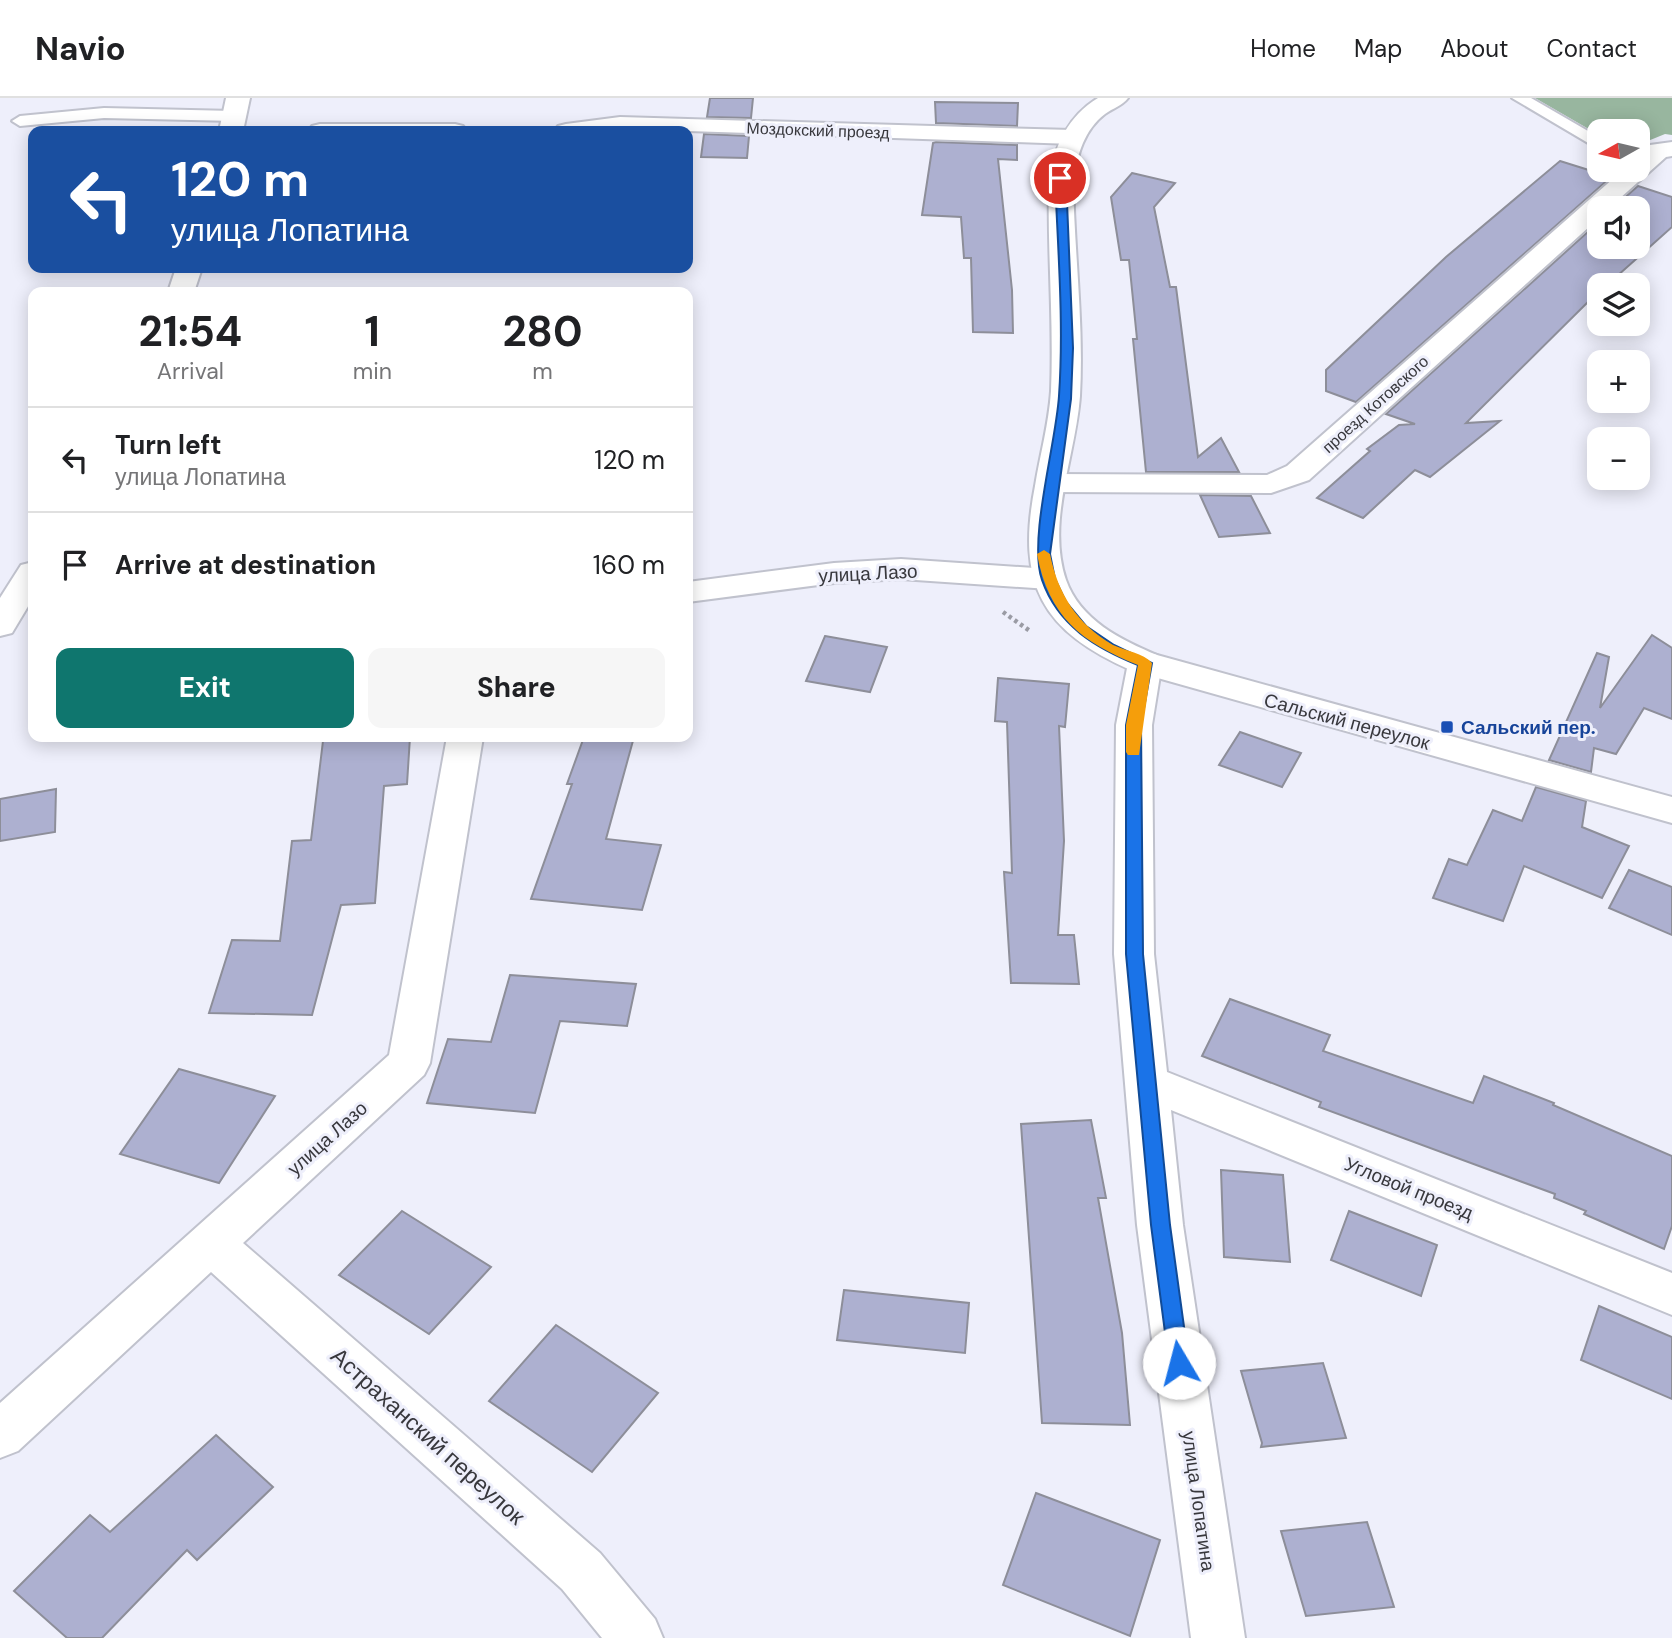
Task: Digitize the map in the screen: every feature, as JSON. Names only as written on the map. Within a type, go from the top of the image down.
[{"type":"street","points":[[620,124],[641,98]]},
{"type":"street","points":[[1116,98],[1080,123],[1065,154],[1060,178],[1067,361],[1065,399],[1044,554],[1049,579],[1060,603],[1081,629],[1109,648],[1145,663]]},
{"type":"street","name":"Моздокский проезд","points":[[605,126],[690,126]]},
{"type":"street","name":"Моздокский проезд","points":[[693,126],[1072,137]]},
{"type":"street","name":"проезд Котовского","points":[[1650,158],[1659,150],[1672,149]]},
{"type":"street","name":"проезд Котовского","points":[[1052,483],[1271,484],[1298,473],[1622,182]]},
{"type":"street","name":"улица Лазо","points":[[693,591],[887,569],[1049,579]]},
{"type":"street","points":[[0,625],[28,580]]},
{"type":"street","name":"Сальский переулок","points":[[1145,663],[1672,810]]},
{"type":"street","name":"улица Лопатина","points":[[1145,663],[1134,725],[1134,954],[1160,1225],[1217,1638]]},
{"type":"street","name":"улица Лазо","points":[[0,1435],[409,1063],[464,742]]},
{"type":"street","name":"Угловой проезд","points":[[1147,1082],[1672,1294]]},
{"type":"street","name":"Астраханский переулок","points":[[211,1243],[581,1571],[636,1638]]},
{"type":"lane","points":[[1520,98],[1587,137]]},
{"type":"lane","points":[[20,121],[104,113],[234,115]]},
{"type":"path","points":[[990,575],[991,605],[1035,634]]},
{"type":"green space","points":[[1535,98],[1672,98],[1672,135],[1665,134],[1650,140],[1650,119],[1587,119],[1587,128]]},
{"type":"building","points":[[710,98],[753,98],[751,118],[707,117]]},
{"type":"building","points":[[935,102],[1018,103],[1017,126],[936,123]]},
{"type":"building","points":[[704,134],[749,136],[747,158],[701,157]]},
{"type":"building","points":[[933,143],[1017,145],[1017,160],[998,159],[1012,290],[1013,333],[973,332],[971,258],[964,258],[961,217],[922,215]]},
{"type":"building","points":[[1560,161],[1587,169],[1587,182],[1605,182],[1356,402],[1326,391],[1326,370],[1446,257]]},
{"type":"building","points":[[1132,173],[1175,183],[1154,207],[1170,287],[1176,287],[1198,457],[1221,438],[1239,472],[1146,472],[1133,339],[1137,339],[1129,260],[1121,260],[1111,197]]},
{"type":"building","points":[[1638,186],[1672,197],[1672,227],[1650,247],[1650,196],[1627,196]]},
{"type":"building","points":[[1587,233],[1587,259],[1636,259],[1620,273],[1587,273],[1587,303],[1466,423],[1500,421],[1430,477],[1415,470],[1363,518],[1317,498],[1370,451],[1367,449],[1399,425],[1415,424],[1386,414]]},
{"type":"building","points":[[1200,495],[1251,496],[1270,533],[1219,537]]},
{"type":"building","points":[[1652,635],[1672,648],[1672,719],[1644,708],[1616,754],[1594,748],[1591,772],[1549,760],[1597,653],[1609,657],[1600,708]]},
{"type":"building","points":[[825,636],[887,647],[870,692],[806,681]]},
{"type":"building","points":[[998,678],[1069,684],[1065,727],[1059,726],[1064,841],[1058,935],[1074,935],[1079,984],[1011,983],[1004,872],[1012,873],[1007,722],[995,721]]},
{"type":"building","points":[[1240,732],[1301,753],[1282,787],[1219,765]]},
{"type":"building","points":[[323,742],[410,742],[407,784],[384,786],[375,903],[341,905],[312,1015],[209,1013],[232,940],[280,941],[292,841],[311,840]]},
{"type":"building","points":[[582,742],[633,742],[606,839],[661,845],[642,910],[531,899],[572,784],[567,784]]},
{"type":"building","points":[[1536,787],[1586,801],[1582,827],[1629,846],[1602,898],[1524,866],[1503,921],[1433,898],[1449,859],[1467,865],[1493,810],[1522,821]]},
{"type":"building","points":[[56,789],[55,832],[0,841],[0,799]]},
{"type":"building","points":[[1629,870],[1672,887],[1672,935],[1609,908]]},
{"type":"building","points":[[510,975],[636,984],[627,1026],[560,1021],[535,1113],[427,1103],[448,1039],[491,1042]]},
{"type":"building","points":[[1230,999],[1330,1035],[1323,1051],[1473,1103],[1484,1076],[1554,1103],[1553,1105],[1672,1156],[1672,1226],[1664,1249],[1584,1214],[1586,1211],[1554,1198],[1555,1194],[1319,1107],[1321,1102],[1202,1056]]},
{"type":"building","points":[[179,1069],[275,1096],[219,1183],[120,1154]]},
{"type":"building","points":[[1091,1120],[1106,1198],[1098,1198],[1122,1333],[1130,1425],[1042,1423],[1021,1124]]},
{"type":"building","points":[[1221,1170],[1283,1175],[1290,1262],[1224,1257]]},
{"type":"building","points":[[402,1211],[491,1267],[429,1334],[339,1275]]},
{"type":"building","points":[[1349,1211],[1437,1245],[1421,1296],[1331,1260]]},
{"type":"building","points":[[844,1290],[969,1303],[965,1353],[837,1340]]},
{"type":"building","points":[[1599,1306],[1672,1337],[1672,1399],[1581,1360]]},
{"type":"building","points":[[556,1325],[658,1393],[592,1472],[489,1401]]},
{"type":"building","points":[[1323,1363],[1346,1438],[1261,1447],[1241,1371]]},
{"type":"building","points":[[216,1435],[273,1487],[197,1560],[187,1550],[102,1638],[67,1638],[14,1591],[90,1515],[110,1532]]},
{"type":"building","points":[[1036,1493],[1160,1540],[1130,1636],[1003,1585]]},
{"type":"building","points":[[1367,1522],[1394,1607],[1306,1616],[1281,1531]]},
{"type":"slow traffic","points":[[1044,554],[1049,579],[1060,603],[1081,629],[1109,648],[1145,663],[1134,725],[1133,752]]},
{"type":"place","name":"Сальский пер.","points":[[1447,727]]},
{"type":"route","points":[[1060,178],[1067,348],[1065,399],[1044,554],[1049,579],[1060,603],[1081,629],[1109,648],[1145,663],[1134,725],[1134,954],[1160,1225],[1179,1363]]}]
